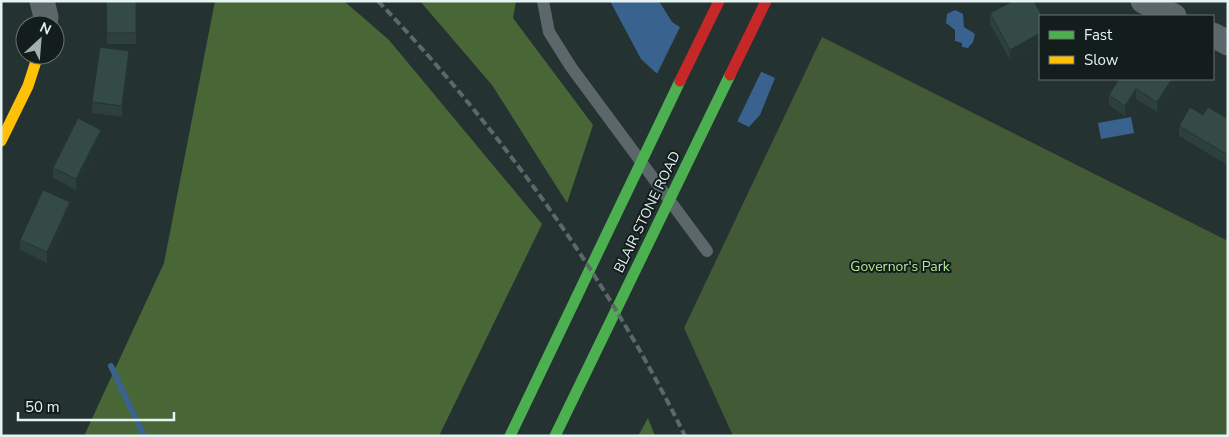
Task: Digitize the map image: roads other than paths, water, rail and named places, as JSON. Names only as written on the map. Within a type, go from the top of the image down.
[{"type":"main road","name":"BLAIR STONE ROAD","points":[[510,436],[719,1]]},
{"type":"main road","name":"BLAIR STONE ROAD","points":[[555,436],[765,3]]},
{"type":"main road","points":[[1,141],[28,86],[35,65]]},
{"type":"street","points":[[1143,1],[1172,15]]},
{"type":"street","points":[[1214,36],[1228,43]]},
{"type":"lane","points":[[543,1],[549,32],[571,68],[706,251]]},
{"type":"water","points":[[610,1],[659,1],[672,22],[718,52],[775,78],[760,115],[749,127],[695,101],[655,72],[641,59]]},
{"type":"water","points":[[955,10],[963,14],[964,27],[975,34],[973,42],[968,48],[962,47],[962,43],[955,41],[955,30],[946,23],[947,14]]},
{"type":"water","points":[[1131,117],[1134,133],[1101,139],[1098,123]]},
{"type":"waterway","points":[[111,366],[144,436]]},
{"type":"railway","points":[[378,1],[466,101],[548,207],[586,262],[621,319],[685,436]]},
{"type":"park label","name":"Governor's Park","points":[[900,266]]}]
